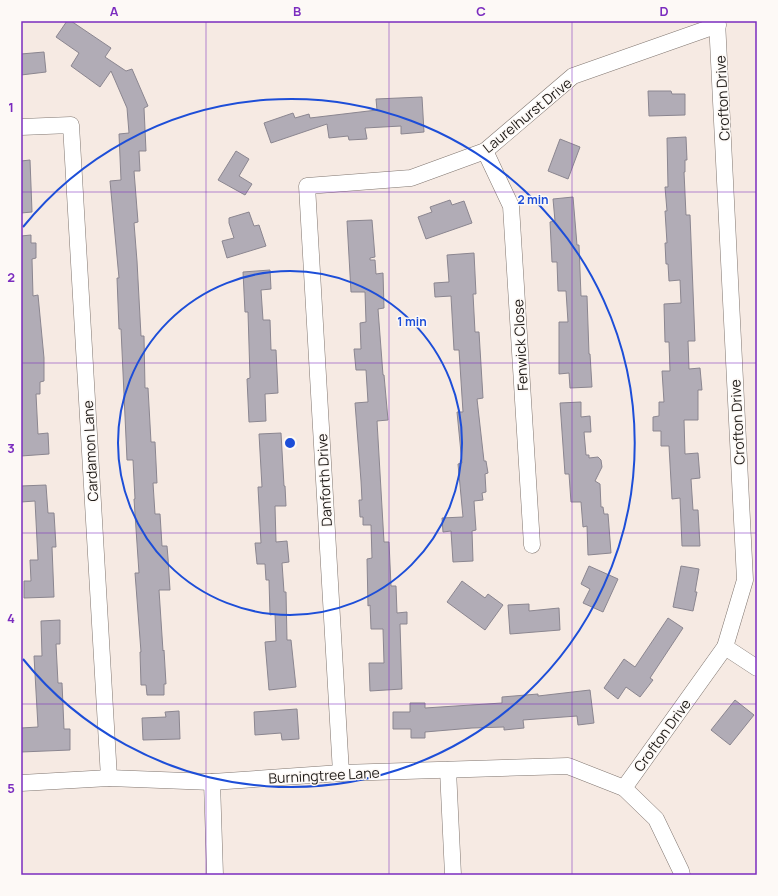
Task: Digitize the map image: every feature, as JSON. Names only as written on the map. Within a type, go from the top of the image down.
[{"type":"street","name":"Laurelhurst Drive","points":[[307,186],[411,178],[485,152],[573,76],[718,23]]},
{"type":"street","name":"Crofton Drive","points":[[624,788],[725,646],[745,580],[718,23]]},
{"type":"street","name":"Cardamon Lane","points":[[21,127],[71,125],[109,778]]},
{"type":"street","name":"Fenwick Close","points":[[485,152],[511,206],[532,545]]},
{"type":"street","name":"Danforth Drive","points":[[307,186],[341,773]]},
{"type":"street","points":[[725,646],[757,668]]},
{"type":"street","name":"Burningtree Lane","points":[[21,783],[109,778],[212,782],[341,773],[568,766],[624,788]]},
{"type":"street","points":[[448,770],[453,875]]},
{"type":"street","points":[[212,782],[215,875]]},
{"type":"street","points":[[624,788],[656,819],[682,871],[682,875]]},
{"type":"building","points":[[67,21],[71,21],[111,48],[105,57],[126,71],[132,69],[148,106],[144,108],[146,151],[139,151],[140,171],[134,171],[138,222],[134,223],[141,336],[144,336],[145,388],[148,388],[151,442],[155,442],[157,483],[153,483],[155,514],[160,514],[162,546],[167,546],[168,558],[170,590],[159,590],[166,684],[164,684],[164,695],[147,695],[146,685],[141,685],[141,652],[135,573],[139,573],[133,460],[127,460],[121,329],[119,329],[117,278],[119,278],[110,181],[121,180],[119,134],[129,133],[127,108],[111,71],[100,87],[71,66],[79,53],[56,37]]},
{"type":"building","points":[[44,52],[46,72],[21,75],[21,54]]},
{"type":"building","points":[[648,91],[671,91],[672,94],[685,94],[685,115],[649,116]]},
{"type":"building","points":[[422,97],[424,132],[401,134],[401,126],[365,128],[367,139],[349,140],[348,136],[329,138],[327,124],[271,143],[264,123],[293,113],[295,118],[309,114],[310,118],[377,110],[376,99]]},
{"type":"building","points":[[686,137],[687,160],[685,160],[684,172],[686,215],[690,215],[695,341],[688,341],[689,369],[700,368],[702,390],[698,390],[698,420],[684,420],[685,454],[698,453],[700,478],[691,479],[693,510],[698,510],[700,546],[682,546],[680,498],[672,499],[669,446],[661,446],[661,431],[653,431],[653,417],[659,416],[659,402],[664,402],[662,371],[670,371],[669,342],[665,342],[664,304],[681,303],[680,280],[669,281],[668,264],[666,264],[665,243],[667,243],[665,211],[667,211],[665,187],[668,187],[667,138]]},
{"type":"building","points":[[560,139],[580,147],[568,179],[548,171]]},
{"type":"building","points":[[236,151],[249,159],[239,176],[252,184],[245,195],[218,180]]},
{"type":"building","points":[[30,160],[32,212],[21,213],[21,161]]},
{"type":"building","points":[[573,197],[577,245],[579,245],[581,296],[587,296],[592,387],[570,388],[569,373],[559,374],[559,322],[568,322],[566,291],[558,291],[557,262],[552,262],[550,222],[555,221],[553,199]]},
{"type":"building","points":[[450,200],[452,205],[464,201],[472,223],[426,239],[418,217],[432,212],[430,207]]},
{"type":"building","points":[[249,212],[254,226],[259,225],[266,246],[227,258],[222,241],[234,238],[229,223],[229,218]]},
{"type":"building","points":[[372,220],[375,257],[370,258],[370,260],[375,260],[376,274],[383,273],[384,308],[378,309],[388,420],[377,421],[384,542],[389,542],[391,586],[396,586],[397,613],[407,612],[407,624],[400,624],[402,689],[370,691],[369,663],[384,663],[383,629],[371,629],[370,605],[368,606],[367,559],[372,558],[371,525],[363,525],[363,517],[360,517],[359,500],[362,500],[355,403],[368,402],[366,370],[356,370],[354,349],[361,349],[360,323],[366,322],[365,292],[351,292],[347,221]]},
{"type":"building","points":[[31,235],[31,243],[36,243],[36,258],[32,259],[33,296],[38,295],[44,358],[44,381],[40,382],[40,394],[36,394],[38,434],[48,433],[49,454],[21,456],[21,236]]},
{"type":"building","points":[[474,253],[476,294],[473,294],[475,332],[479,332],[483,398],[477,399],[484,461],[486,461],[488,473],[485,474],[486,492],[482,493],[483,500],[474,501],[476,530],[472,531],[473,561],[453,562],[451,531],[443,532],[442,518],[463,517],[458,464],[462,463],[457,412],[463,412],[459,350],[454,350],[451,296],[435,297],[434,283],[449,282],[447,255]]},
{"type":"building","points":[[270,270],[271,289],[261,290],[263,320],[270,320],[271,350],[276,350],[278,393],[265,394],[266,421],[249,422],[247,379],[250,378],[248,312],[245,312],[243,272]]},
{"type":"building","points":[[581,402],[581,417],[590,416],[591,432],[584,432],[586,455],[589,455],[589,458],[598,457],[601,460],[602,467],[595,481],[600,484],[601,507],[603,507],[604,514],[608,514],[611,553],[588,555],[587,526],[583,527],[581,502],[571,502],[569,474],[565,474],[560,403]]},
{"type":"building","points":[[281,433],[286,506],[275,506],[276,542],[287,541],[289,562],[282,563],[284,592],[286,592],[287,640],[291,640],[296,687],[269,690],[265,642],[276,641],[275,614],[270,615],[269,580],[266,580],[265,564],[257,564],[255,543],[261,543],[258,487],[262,487],[259,434]]},
{"type":"building","points":[[46,485],[48,513],[54,513],[56,547],[52,547],[54,597],[24,598],[24,581],[31,581],[30,560],[38,560],[35,501],[21,502],[21,486]]},
{"type":"building","points":[[589,566],[618,579],[603,612],[583,603],[590,589],[581,584]]},
{"type":"building","points":[[681,566],[699,569],[695,592],[697,592],[693,611],[673,607]]},
{"type":"building","points":[[462,581],[485,598],[488,594],[503,605],[485,630],[447,602]]},
{"type":"building","points":[[529,604],[529,611],[559,608],[560,630],[510,634],[508,605]]},
{"type":"building","points":[[668,618],[683,628],[650,678],[653,680],[640,697],[626,687],[618,699],[604,688],[624,659],[635,667]]},
{"type":"building","points":[[60,620],[60,644],[56,644],[58,683],[62,683],[64,729],[70,729],[70,750],[21,752],[21,728],[38,727],[34,656],[42,656],[41,621]]},
{"type":"building","points":[[590,690],[594,723],[578,725],[577,716],[523,720],[524,728],[504,730],[504,727],[472,728],[425,732],[425,738],[411,738],[411,729],[393,729],[393,712],[410,712],[410,703],[425,703],[425,708],[502,703],[502,697],[538,694],[538,696]]},
{"type":"building","points":[[735,700],[754,715],[730,745],[711,730]]},
{"type":"building","points":[[297,709],[299,739],[282,740],[281,733],[255,735],[254,712]]},
{"type":"building","points":[[179,711],[180,739],[143,740],[142,718],[166,717],[165,712]]}]
